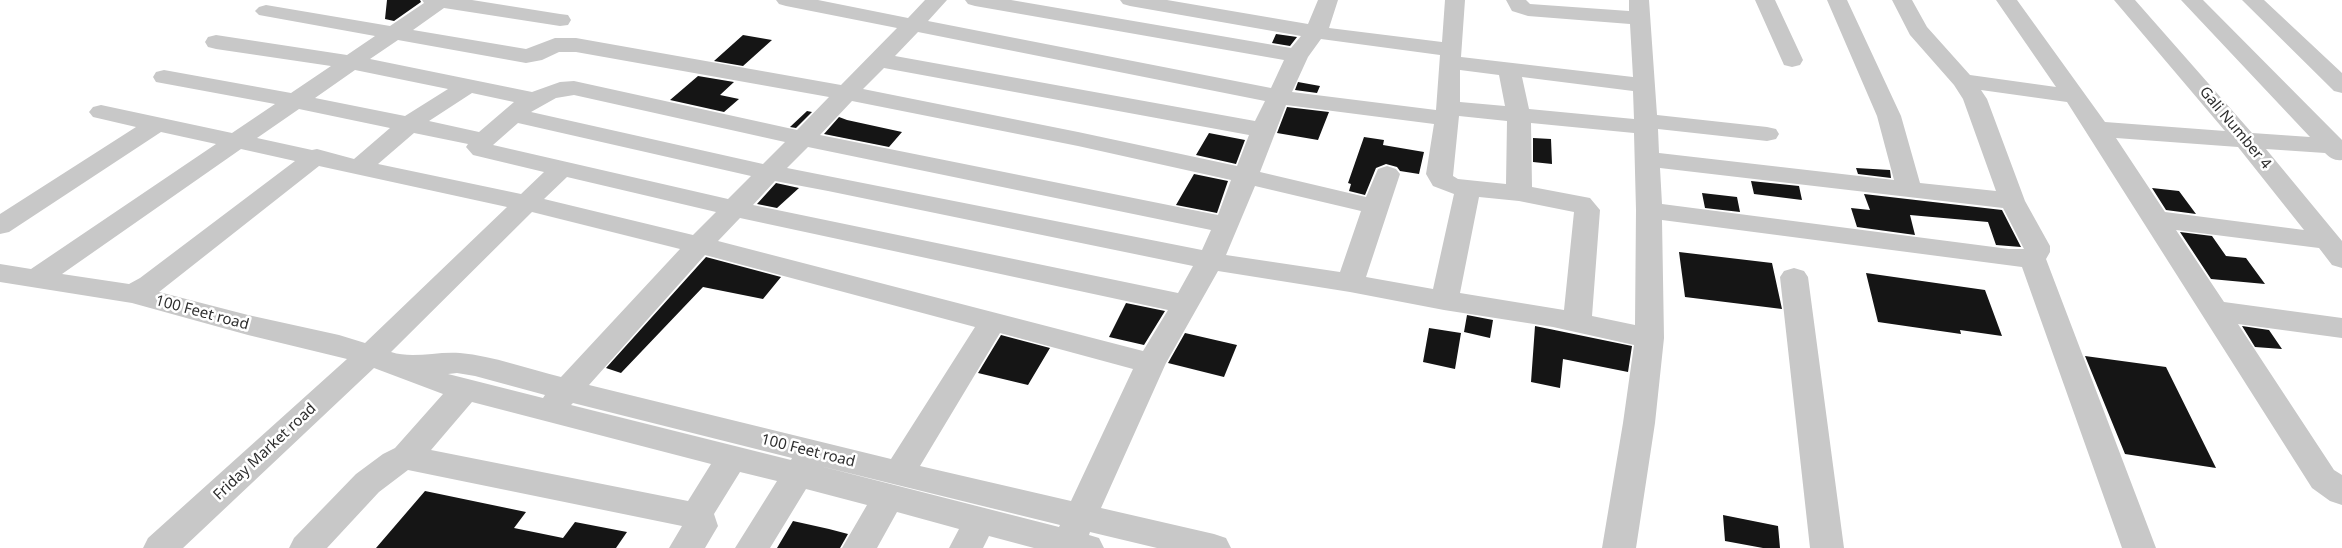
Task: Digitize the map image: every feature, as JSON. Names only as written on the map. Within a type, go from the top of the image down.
[{"type":"street","points":[[37,278],[394,33],[438,0],[560,20]]},
{"type":"street","points":[[786,0],[1280,97],[1447,113],[1519,115],[1767,134]]},
{"type":"street","points":[[557,400],[699,245],[937,0]]},
{"type":"street","points":[[975,0],[1298,56]]},
{"type":"street","points":[[1130,0],[1195,5],[1315,32],[1450,56],[1509,69],[1644,85]]},
{"type":"street","points":[[1078,536],[1151,362],[1210,261],[1227,225],[1263,130],[1298,56],[1315,32],[1328,0]]},
{"type":"street","points":[[1455,0],[1447,113],[1439,174],[1442,181],[1452,186],[1519,192],[1582,204],[1587,210],[1576,322]]},
{"type":"street","points":[[1516,0],[1519,7],[1528,10],[1640,9],[1649,210],[1649,338],[1639,423],[1619,548]]},
{"type":"street","points":[[1765,0],[1792,60]]},
{"type":"street","points":[[1837,0],[1889,116],[1909,190]]},
{"type":"street","points":[[1649,210],[2009,258],[2032,258],[2038,252],[2037,246],[2012,201],[1995,160],[1981,114],[1963,81],[1918,30],[1902,0]]},
{"type":"street","points":[[2006,0],[2022,20],[2072,96],[2098,129],[2323,478],[2342,492]]},
{"type":"street","name":"Gali Number 4","points":[[2124,0],[2247,141],[2335,250]]},
{"type":"street","points":[[2191,0],[2339,150]]},
{"type":"street","points":[[2252,0],[2342,86]]},
{"type":"street","points":[[266,11],[526,56],[534,55],[555,45],[576,45],[848,92],[1246,175],[1376,207]]},
{"type":"street","points":[[216,42],[350,62],[534,99]]},
{"type":"street","points":[[879,60],[1263,130]]},
{"type":"street","points":[[1509,69],[1519,115],[1519,192]]},
{"type":"street","points":[[164,77],[296,100],[484,140]]},
{"type":"street","points":[[1963,81],[2072,96]]},
{"type":"street","points":[[360,166],[408,125],[468,86]]},
{"type":"street","points":[[1184,304],[735,209],[560,169],[482,150],[478,147],[534,99],[560,88],[574,88],[804,139],[1227,225]]},
{"type":"street","points":[[101,112],[317,156],[526,203],[699,245],[1151,362]]},
{"type":"street","points":[[514,115],[770,173],[828,183],[1210,261],[1576,322],[1649,338]]},
{"type":"street","points":[[0,226],[158,123]]},
{"type":"street","points":[[2098,129],[2339,150]]},
{"type":"street","points":[[132,294],[150,285],[317,156]]},
{"type":"street","points":[[1647,159],[2012,201]]},
{"type":"street","name":"Friday Market road","points":[[160,548],[370,355],[560,169]]},
{"type":"street","points":[[1350,283],[1387,174]]},
{"type":"street","points":[[1444,301],[1468,188]]},
{"type":"street","points":[[2156,219],[2335,250]]},
{"type":"street","points":[[2032,258],[2139,548]]},
{"type":"street","name":"100 Feet road","points":[[0,273],[132,294],[248,325],[339,344],[401,366],[437,382],[466,389],[557,400],[894,485],[1078,536]]},
{"type":"street","points":[[1794,277],[1827,548]]},
{"type":"street","points":[[2216,311],[2342,328]]},
{"type":"street","points":[[859,548],[894,485],[994,321]]},
{"type":"street","name":"100 Feet road","points":[[401,366],[457,363],[475,365],[557,400],[732,457],[806,463]]},
{"type":"street","points":[[406,457],[466,389]]},
{"type":"street","points":[[306,548],[380,471],[396,460],[406,457],[696,516],[700,519],[701,526],[686,548]]},
{"type":"street","points":[[696,516],[732,457]]},
{"type":"street","points":[[752,548],[806,463]]},
{"type":"street","name":"100 Feet road","points":[[894,485],[973,535],[1078,536],[1214,548]]},
{"type":"building","points":[[387,0],[420,0],[421,2],[394,21],[385,19]]},
{"type":"building","points":[[1276,34],[1297,37],[1290,46],[1272,43]]},
{"type":"building","points":[[743,35],[772,40],[743,66],[714,61]]},
{"type":"building","points":[[698,76],[734,82],[720,95],[739,99],[724,112],[670,100]]},
{"type":"building","points":[[1298,82],[1320,86],[1317,93],[1295,90]]},
{"type":"building","points":[[1287,107],[1329,112],[1318,140],[1277,133]]},
{"type":"building","points":[[807,111],[812,112],[796,128],[790,127]]},
{"type":"building","points":[[839,117],[902,132],[889,147],[824,134]]},
{"type":"building","points":[[1209,133],[1245,140],[1236,164],[1196,155]]},
{"type":"building","points":[[1364,137],[1384,140],[1383,145],[1424,152],[1419,174],[1400,171],[1397,167],[1386,164],[1376,168],[1365,195],[1349,191],[1351,184],[1348,183]]},
{"type":"building","points":[[1533,138],[1551,139],[1552,164],[1533,162]]},
{"type":"building","points":[[1856,168],[1890,170],[1891,178],[1858,174]]},
{"type":"building","points":[[1194,174],[1228,181],[1217,213],[1176,205]]},
{"type":"building","points":[[1751,181],[1799,186],[1802,200],[1754,194]]},
{"type":"building","points":[[776,183],[799,188],[777,208],[757,204]]},
{"type":"building","points":[[2152,188],[2179,191],[2196,214],[2166,210]]},
{"type":"building","points":[[1702,193],[1737,197],[1740,212],[1705,208]]},
{"type":"building","points":[[1864,194],[2002,210],[2021,247],[1996,245],[1988,222],[1910,215],[1915,235],[1857,227],[1851,208],[1870,210]]},
{"type":"building","points":[[2180,232],[2212,236],[2226,256],[2246,258],[2265,284],[2211,279]]},
{"type":"building","points":[[1679,252],[1772,263],[1782,309],[1685,297]]},
{"type":"building","points":[[706,257],[781,277],[763,299],[703,287],[621,373],[606,368]]},
{"type":"building","points":[[1866,273],[1985,290],[2002,336],[1960,330],[1961,334],[1878,322]]},
{"type":"building","points":[[1126,303],[1165,311],[1144,345],[1109,337]]},
{"type":"building","points":[[1467,315],[1493,320],[1490,338],[1464,332]]},
{"type":"building","points":[[1535,326],[1632,346],[1628,372],[1563,359],[1560,388],[1531,382]]},
{"type":"building","points":[[2242,326],[2269,330],[2282,349],[2255,347]]},
{"type":"building","points":[[1429,328],[1461,333],[1455,369],[1423,362]]},
{"type":"building","points":[[1185,333],[1237,345],[1224,377],[1168,363]]},
{"type":"building","points":[[1001,335],[1050,348],[1028,385],[978,373]]},
{"type":"building","points":[[2085,356],[2166,367],[2216,468],[2125,454]]},
{"type":"building","points":[[425,491],[526,512],[514,528],[563,538],[575,522],[627,532],[616,548],[376,548]]},
{"type":"building","points":[[1723,515],[1778,526],[1780,548],[1763,548],[1725,541]]},
{"type":"building","points":[[793,521],[848,534],[840,548],[777,548]]}]
